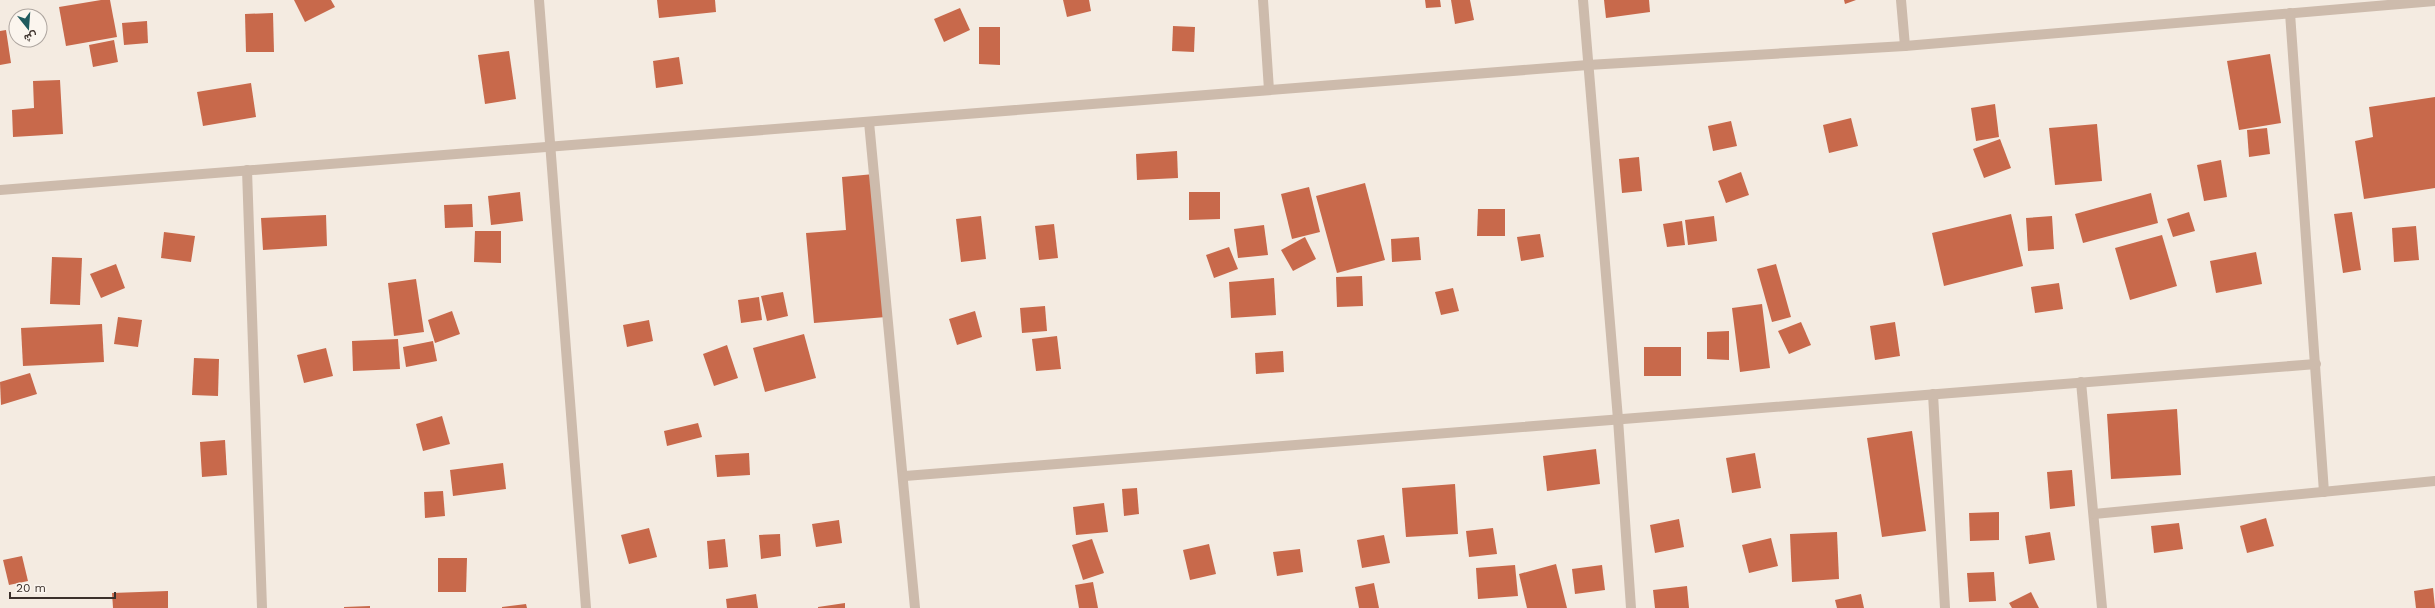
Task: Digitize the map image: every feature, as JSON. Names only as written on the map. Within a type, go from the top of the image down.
[{"type":"street","points":[[539,0],[586,608]]},
{"type":"street","points":[[1263,0],[1269,90]]},
{"type":"street","points":[[1583,0],[1618,419],[1631,608]]},
{"type":"street","points":[[1901,0],[1905,46]]},
{"type":"street","points":[[0,190],[1588,65],[1905,46],[2435,1]]},
{"type":"street","points":[[2290,13],[2324,492]]},
{"type":"street","points":[[870,122],[904,476],[915,608]]},
{"type":"street","points":[[247,170],[262,608]]},
{"type":"street","points":[[904,476],[2316,364]]},
{"type":"street","points":[[2081,382],[2102,608]]},
{"type":"street","points":[[1933,394],[1945,608]]},
{"type":"street","points":[[2094,514],[2435,481]]},
{"type":"building","points":[[101,0],[110,0],[117,37],[66,46],[59,7]]},
{"type":"building","points":[[294,0],[331,0],[335,7],[305,22]]},
{"type":"building","points":[[657,0],[715,0],[716,12],[659,18]]},
{"type":"building","points":[[1063,0],[1089,0],[1091,11],[1067,17]]},
{"type":"building","points":[[1425,0],[1440,0],[1441,7],[1426,8]]},
{"type":"building","points":[[1451,0],[1470,0],[1474,20],[1455,24]]},
{"type":"building","points":[[1604,0],[1649,0],[1650,12],[1606,18]]},
{"type":"building","points":[[1844,0],[1856,0],[1845,4]]},
{"type":"building","points":[[960,8],[970,30],[944,42],[934,19]]},
{"type":"building","points":[[273,13],[274,52],[246,52],[245,14]]},
{"type":"building","points":[[147,21],[148,43],[124,45],[122,23]]},
{"type":"building","points":[[1173,26],[1195,27],[1194,52],[1172,51]]},
{"type":"building","points":[[979,27],[1000,27],[1000,65],[979,64]]},
{"type":"building","points":[[6,30],[11,63],[0,65],[0,31]]},
{"type":"building","points":[[114,40],[118,62],[93,67],[89,45]]},
{"type":"building","points":[[509,51],[516,99],[485,104],[478,55]]},
{"type":"building","points":[[2270,54],[2281,123],[2239,130],[2227,61]]},
{"type":"building","points":[[679,57],[683,84],[656,88],[653,61]]},
{"type":"building","points":[[60,80],[63,134],[13,137],[12,110],[34,108],[33,81]]},
{"type":"building","points":[[251,83],[256,117],[203,126],[197,92]]},
{"type":"building","points":[[2435,97],[2435,188],[2364,199],[2355,141],[2373,137],[2369,107]]},
{"type":"building","points":[[1995,104],[1999,137],[1976,141],[1971,108]]},
{"type":"building","points":[[1851,118],[1858,146],[1829,153],[1823,125]]},
{"type":"building","points":[[1731,121],[1737,146],[1713,151],[1708,126]]},
{"type":"building","points":[[2097,124],[2102,181],[2055,185],[2049,128]]},
{"type":"building","points":[[2267,128],[2270,154],[2249,157],[2247,130]]},
{"type":"building","points":[[2000,139],[2011,168],[1984,178],[1973,149]]},
{"type":"building","points":[[1177,151],[1178,178],[1137,180],[1136,154]]},
{"type":"building","points":[[1639,157],[1642,191],[1622,193],[1619,159]]},
{"type":"building","points":[[2221,160],[2227,197],[2204,201],[2197,165]]},
{"type":"building","points":[[1741,172],[1749,195],[1726,203],[1718,181]]},
{"type":"building","points":[[874,174],[886,317],[814,323],[806,233],[846,230],[842,177]]},
{"type":"building","points":[[1365,183],[1385,260],[1337,273],[1316,196]]},
{"type":"building","points":[[1309,187],[1320,232],[1292,239],[1281,194]]},
{"type":"building","points":[[520,192],[523,221],[491,225],[488,196]]},
{"type":"building","points":[[1189,192],[1220,192],[1220,219],[1189,220]]},
{"type":"building","points":[[2151,193],[2158,223],[2083,243],[2075,214]]},
{"type":"building","points":[[472,204],[473,227],[445,228],[444,205]]},
{"type":"building","points":[[1478,209],[1505,209],[1505,236],[1477,236]]},
{"type":"building","points":[[2189,212],[2195,231],[2173,237],[2167,219]]},
{"type":"building","points":[[2352,212],[2361,270],[2343,273],[2334,214]]},
{"type":"building","points":[[2011,214],[2023,266],[1944,286],[1932,233]]},
{"type":"building","points":[[326,215],[327,246],[263,250],[261,218]]},
{"type":"building","points":[[981,216],[986,259],[961,262],[956,219]]},
{"type":"building","points":[[1714,216],[1717,241],[1688,245],[1685,220]]},
{"type":"building","points":[[2052,216],[2054,249],[2028,251],[2026,218]]},
{"type":"building","points":[[1682,221],[1685,245],[1667,247],[1663,224]]},
{"type":"building","points":[[1054,224],[1058,258],[1039,260],[1035,226]]},
{"type":"building","points":[[1264,225],[1268,255],[1238,258],[1234,229]]},
{"type":"building","points":[[2416,226],[2419,260],[2394,262],[2392,228]]},
{"type":"building","points":[[475,231],[501,231],[501,263],[474,262]]},
{"type":"building","points":[[164,232],[195,236],[191,262],[161,258]]},
{"type":"building","points":[[1540,234],[1544,257],[1521,261],[1517,237]]},
{"type":"building","points":[[2162,235],[2177,286],[2130,300],[2115,248]]},
{"type":"building","points":[[1305,237],[1316,259],[1293,271],[1281,250]]},
{"type":"building","points":[[1419,237],[1421,260],[1392,262],[1391,239]]},
{"type":"building","points":[[1229,247],[1238,269],[1214,278],[1206,255]]},
{"type":"building","points":[[2256,252],[2262,284],[2216,293],[2210,261]]},
{"type":"building","points":[[52,257],[82,258],[80,305],[50,304]]},
{"type":"building","points":[[116,264],[125,288],[101,298],[90,274]]},
{"type":"building","points":[[1776,264],[1791,317],[1772,322],[1757,269]]},
{"type":"building","points":[[1362,276],[1363,306],[1337,307],[1336,277]]},
{"type":"building","points":[[1274,278],[1276,315],[1231,318],[1229,282]]},
{"type":"building","points":[[416,279],[424,332],[394,336],[388,283]]},
{"type":"building","points":[[2059,283],[2063,309],[2035,313],[2031,287]]},
{"type":"building","points":[[1453,288],[1459,311],[1441,315],[1435,292]]},
{"type":"building","points":[[783,292],[788,316],[767,321],[761,296]]},
{"type":"building","points":[[759,297],[762,320],[741,323],[738,300]]},
{"type":"building","points":[[1762,304],[1770,368],[1740,372],[1732,308]]},
{"type":"building","points":[[1045,306],[1047,331],[1022,333],[1020,308]]},
{"type":"building","points":[[452,311],[460,334],[435,343],[428,320]]},
{"type":"building","points":[[975,311],[982,337],[957,345],[949,319]]},
{"type":"building","points":[[118,317],[142,320],[138,347],[114,344]]},
{"type":"building","points":[[649,320],[653,341],[627,347],[623,325]]},
{"type":"building","points":[[1801,322],[1811,345],[1789,354],[1778,331]]},
{"type":"building","points":[[1895,322],[1900,356],[1875,360],[1870,326]]},
{"type":"building","points":[[102,324],[104,362],[23,366],[21,328]]},
{"type":"building","points":[[1729,331],[1729,360],[1707,359],[1707,332]]},
{"type":"building","points":[[804,334],[816,378],[765,392],[753,348]]},
{"type":"building","points":[[1057,336],[1061,369],[1036,371],[1032,339]]},
{"type":"building","points":[[398,339],[400,369],[353,371],[352,341]]},
{"type":"building","points":[[433,341],[437,361],[406,367],[403,347]]},
{"type":"building","points":[[727,345],[738,378],[714,386],[703,354]]},
{"type":"building","points":[[1644,347],[1681,347],[1681,376],[1644,376]]},
{"type":"building","points":[[326,348],[333,376],[304,383],[297,355]]},
{"type":"building","points":[[1283,351],[1284,372],[1256,374],[1255,353]]},
{"type":"building","points":[[194,358],[219,359],[218,396],[192,395]]},
{"type":"building","points":[[30,373],[37,394],[1,405],[0,382]]},
{"type":"building","points":[[2177,409],[2181,475],[2111,479],[2107,414]]},
{"type":"building","points":[[442,416],[450,444],[423,451],[416,424]]},
{"type":"building","points":[[698,423],[702,437],[667,446],[664,431]]},
{"type":"building","points":[[1912,431],[1926,531],[1882,537],[1867,438]]},
{"type":"building","points":[[225,440],[227,475],[202,477],[200,442]]},
{"type":"building","points":[[1596,449],[1600,484],[1547,491],[1543,456]]},
{"type":"building","points":[[749,453],[750,475],[717,477],[715,455]]},
{"type":"building","points":[[1755,453],[1761,488],[1732,493],[1726,458]]},
{"type":"building","points":[[503,463],[506,489],[453,496],[450,470]]},
{"type":"building","points":[[2072,470],[2075,506],[2050,509],[2047,472]]},
{"type":"building","points":[[1455,484],[1458,534],[1406,537],[1402,488]]},
{"type":"building","points":[[1137,488],[1139,514],[1124,516],[1122,489]]},
{"type":"building","points":[[443,491],[445,516],[425,518],[424,492]]},
{"type":"building","points":[[1104,503],[1108,532],[1076,535],[1073,507]]},
{"type":"building","points":[[1999,512],[1999,540],[1970,541],[1969,513]]},
{"type":"building","points":[[2266,518],[2274,546],[2247,553],[2240,526]]},
{"type":"building","points":[[1679,519],[1684,547],[1655,553],[1650,525]]},
{"type":"building","points":[[839,520],[842,543],[816,547],[812,524]]},
{"type":"building","points":[[2179,523],[2183,549],[2154,553],[2151,526]]},
{"type":"building","points":[[649,528],[657,557],[629,564],[621,535]]},
{"type":"building","points":[[1493,528],[1497,554],[1469,557],[1466,531]]},
{"type":"building","points":[[1837,532],[1839,579],[1792,582],[1790,534]]},
{"type":"building","points":[[2050,532],[2055,560],[2029,564],[2025,536]]},
{"type":"building","points":[[780,534],[781,556],[761,559],[759,535]]},
{"type":"building","points":[[1384,535],[1390,563],[1362,568],[1357,540]]},
{"type":"building","points":[[1771,538],[1778,566],[1749,573],[1742,545]]},
{"type":"building","points":[[725,539],[728,567],[709,569],[707,541]]},
{"type":"building","points":[[1092,539],[1104,573],[1083,580],[1072,545]]},
{"type":"building","points":[[1209,544],[1216,574],[1190,580],[1183,550]]},
{"type":"building","points":[[1300,549],[1303,572],[1277,576],[1273,552]]},
{"type":"building","points":[[22,556],[28,581],[9,585],[3,560]]},
{"type":"building","points":[[438,558],[467,558],[466,592],[438,592]]},
{"type":"building","points":[[1556,564],[1567,608],[1527,608],[1519,574]]},
{"type":"building","points":[[1515,565],[1518,596],[1478,599],[1476,568]]},
{"type":"building","points":[[1602,565],[1605,590],[1575,594],[1572,569]]},
{"type":"building","points":[[1994,572],[1996,601],[1969,602],[1967,573]]},
{"type":"building","points":[[1093,582],[1098,608],[1079,608],[1075,585]]},
{"type":"building","points":[[1374,583],[1379,608],[1359,608],[1355,587]]},
{"type":"building","points":[[1687,586],[1689,608],[1655,608],[1653,590]]},
{"type":"building","points":[[2433,588],[2435,608],[2416,608],[2414,591]]},
{"type":"building","points":[[168,591],[168,608],[113,608],[112,593]]},
{"type":"building","points":[[2031,592],[2039,608],[2012,608],[2009,603]]},
{"type":"building","points":[[756,594],[758,608],[727,608],[726,599]]},
{"type":"building","points":[[1861,594],[1864,608],[1837,608],[1835,600]]},
{"type":"building","points":[[845,603],[845,608],[818,608],[818,607]]},
{"type":"building","points":[[526,604],[527,608],[502,608],[502,607]]},
{"type":"building","points":[[370,606],[370,608],[344,608],[344,607]]}]
